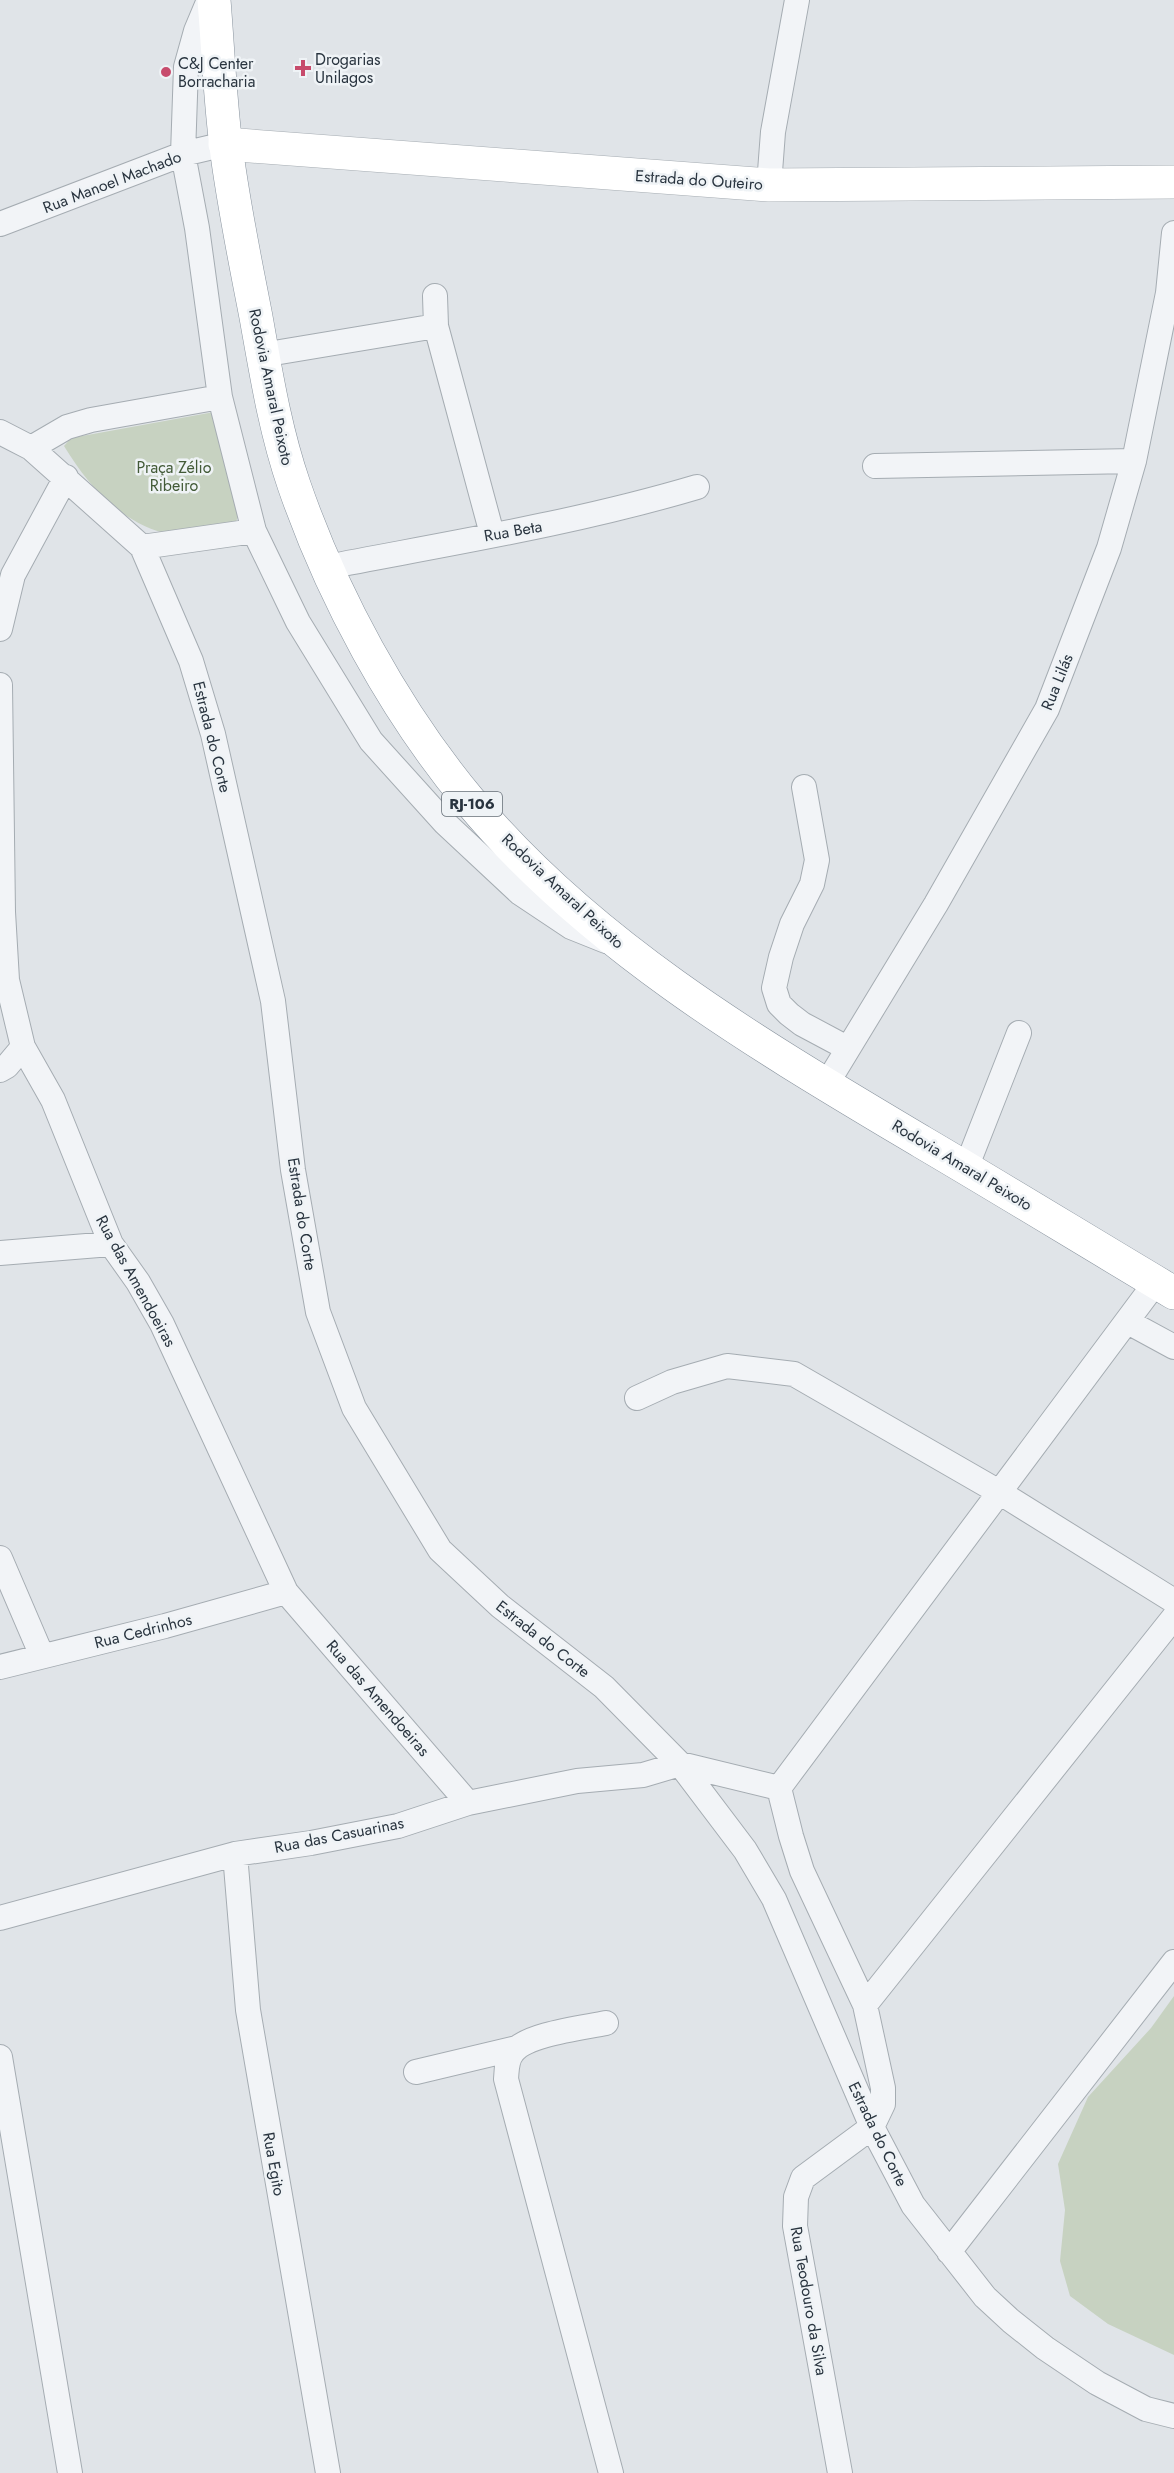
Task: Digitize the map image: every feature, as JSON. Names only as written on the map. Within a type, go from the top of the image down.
[{"type":"main road","name":"Rodovia Amaral Peixoto","points":[[212,0],[225,144],[262,355],[279,435],[291,476],[327,567],[352,621],[387,683],[445,768],[471,802],[553,886],[626,949],[719,1016],[826,1085],[1165,1288]]},
{"type":"main road","name":"Estrada do Outeiro","points":[[225,144],[769,185],[1174,182]]},
{"type":"street","points":[[212,0],[196,31],[186,67],[183,154],[197,228],[220,397],[254,531],[298,622],[371,741],[445,823],[520,893],[571,927],[626,949]]},
{"type":"street","points":[[769,185],[773,132],[797,0]]},
{"type":"street","name":"Rua Manoel Machado","points":[[0,224],[183,154],[225,144]]},
{"type":"street","name":"Rua Lilás","points":[[826,1085],[936,904],[1047,709],[1109,548],[1134,461],[1168,293],[1174,233]]},
{"type":"street","points":[[435,296],[436,326],[492,534]]},
{"type":"street","points":[[262,355],[436,326]]},
{"type":"street","points":[[31,448],[67,427],[92,420],[220,397]]},
{"type":"street","name":"Estrada do Corte","points":[[0,432],[31,448],[142,547],[191,661],[213,735],[273,1001],[293,1170],[318,1312],[354,1408],[440,1550],[500,1606],[604,1687],[680,1764],[745,1850],[774,1899],[872,2127],[913,2205],[949,2252],[985,2296],[1045,2348],[1097,2382],[1146,2409],[1174,2416]]},
{"type":"street","points":[[875,466],[1134,461]]},
{"type":"street","points":[[0,629],[13,575],[66,477]]},
{"type":"street","name":"Rua Beta","points":[[327,567],[492,534],[558,524],[629,507],[697,487]]},
{"type":"street","points":[[142,547],[254,531]]},
{"type":"street","name":"Rua das Amendoeiras","points":[[0,685],[3,912],[7,980],[23,1047],[53,1100],[111,1244],[138,1282],[162,1324],[286,1592],[468,1803]]},
{"type":"street","points":[[804,787],[817,860],[812,885],[792,924],[774,988],[779,1004],[789,1014],[802,1024],[848,1048]]},
{"type":"street","points":[[966,1168],[1019,1032]]},
{"type":"street","points":[[0,1070],[7,1066],[23,1047]]},
{"type":"street","points":[[0,1253],[111,1244]]},
{"type":"street","points":[[779,1788],[1128,1322],[1165,1288]]},
{"type":"street","points":[[1128,1322],[1174,1347]]},
{"type":"street","points":[[637,1398],[672,1382],[727,1366],[794,1374],[999,1492],[1174,1601]]},
{"type":"street","points":[[0,1558],[42,1656]]},
{"type":"street","name":"Rua Cedrinhos","points":[[0,1667],[165,1626],[286,1592]]},
{"type":"street","points":[[865,2005],[1174,1617]]},
{"type":"street","points":[[680,1764],[779,1788]]},
{"type":"street","name":"Rua das Casuarinas","points":[[0,1918],[235,1854],[311,1843],[398,1826],[468,1803],[577,1781],[643,1775],[680,1764]]},
{"type":"street","points":[[779,1788],[791,1836],[809,1889],[865,2005],[883,2088],[883,2104],[872,2127]]},
{"type":"street","name":"Rua Egito","points":[[235,1854],[248,2010],[328,2473]]},
{"type":"street","points":[[949,2252],[1174,1962]]},
{"type":"street","points":[[416,2072],[517,2048],[529,2041],[606,2023]]},
{"type":"street","points":[[517,2048],[507,2062],[506,2079],[611,2473]]},
{"type":"street","points":[[0,2057],[70,2473]]},
{"type":"street","name":"Rua Teodouro da Silva","points":[[840,2473],[795,2226],[796,2197],[803,2178],[872,2127]]},
{"type":"green space","name":"Praça Zélio Ribeiro","points":[[214,412],[241,510],[234,526],[170,534],[133,520],[94,487],[64,446],[71,438]]},
{"type":"green space","points":[[1174,1996],[1174,2355],[1108,2324],[1070,2296],[1060,2261],[1065,2210],[1058,2164],[1088,2097],[1151,2028]]},
{"type":"place","name":"Drogarias Unilagos","points":[[303,68]]},
{"type":"place","name":"C&J Center Borracharia","points":[[166,72]]}]
